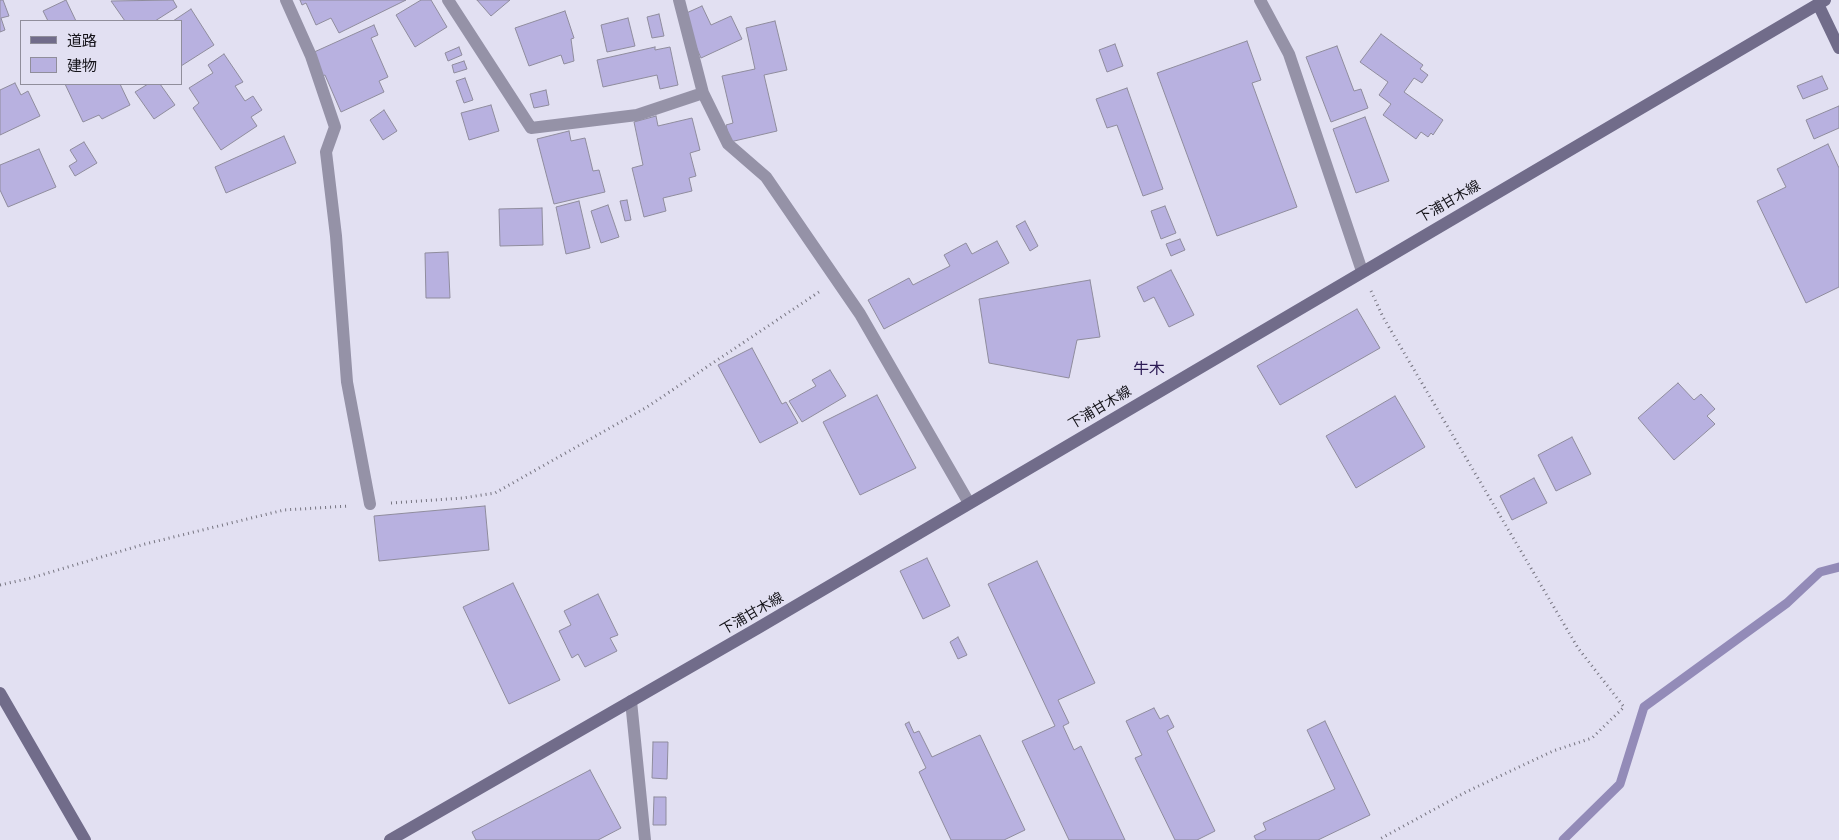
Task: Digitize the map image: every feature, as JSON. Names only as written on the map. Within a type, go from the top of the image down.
[{"type":"main road","name":"下浦甘木線","points":[[390,840],[631,701],[1362,270],[1822,2]]},
{"type":"main road","points":[[1822,2],[1839,48]]},
{"type":"main road","points":[[0,693],[85,840]]},
{"type":"street","points":[[286,0],[311,56],[335,127],[326,152],[336,236],[347,382],[370,504]]},
{"type":"street","points":[[448,0],[531,128],[637,115],[703,93]]},
{"type":"street","points":[[679,0],[703,93],[728,144],[766,177],[860,314],[969,503]]},
{"type":"street","points":[[1260,0],[1289,54],[1362,270]]},
{"type":"street","points":[[631,701],[645,840]]},
{"type":"path","points":[[1362,270],[1383,318],[1578,648],[1624,707],[1592,738],[1553,751],[1466,792],[1378,840]]},
{"type":"path","points":[[0,585],[31,578],[145,544],[284,510],[462,498],[495,493],[647,407],[836,280]]},
{"type":"building","points":[[0,0],[3,0],[9,16],[1,18],[5,30],[0,32]]},
{"type":"building","points":[[66,0],[76,20],[48,20],[43,11]]},
{"type":"building","points":[[173,0],[177,7],[157,20],[124,20],[111,1]]},
{"type":"building","points":[[300,0],[406,0],[339,33],[331,18],[316,25],[306,3],[302,5]]},
{"type":"building","points":[[421,0],[431,0],[447,27],[415,47],[396,15]]},
{"type":"building","points":[[477,0],[510,0],[491,16]]},
{"type":"building","points":[[702,6],[711,25],[731,16],[742,39],[701,58],[682,15]]},
{"type":"building","points":[[191,9],[214,45],[182,65],[182,20],[174,20]]},
{"type":"building","points":[[565,11],[574,38],[571,39],[574,61],[564,64],[561,55],[529,66],[515,28]]},
{"type":"building","points":[[659,14],[664,36],[652,38],[647,17]]},
{"type":"building","points":[[628,18],[635,46],[607,52],[601,25]]},
{"type":"building","points":[[775,21],[787,70],[764,75],[777,131],[730,142],[726,125],[733,123],[722,76],[755,69],[746,28]]},
{"type":"building","points":[[374,25],[378,35],[371,38],[388,77],[379,81],[384,92],[341,112],[325,75],[322,76],[312,53]]},
{"type":"building","points":[[1381,34],[1423,65],[1420,69],[1428,75],[1422,83],[1414,78],[1404,92],[1443,120],[1433,135],[1431,133],[1428,137],[1421,132],[1416,139],[1383,115],[1391,104],[1379,95],[1388,82],[1360,62]]},
{"type":"building","points":[[1247,41],[1261,80],[1252,83],[1297,207],[1217,236],[1157,73]]},
{"type":"building","points":[[1115,44],[1123,66],[1107,72],[1099,50]]},
{"type":"building","points":[[1337,46],[1354,91],[1361,89],[1368,108],[1331,122],[1306,57]]},
{"type":"building","points":[[459,47],[462,55],[448,61],[445,53]]},
{"type":"building","points":[[655,47],[655,50],[670,47],[678,85],[660,89],[657,75],[603,87],[597,60]]},
{"type":"building","points":[[224,54],[243,82],[235,86],[245,101],[253,96],[262,110],[251,117],[257,126],[221,150],[193,108],[199,103],[189,88],[213,73],[208,65]]},
{"type":"building","points":[[464,61],[467,69],[454,73],[452,65]]},
{"type":"building","points":[[1822,76],[1828,89],[1803,99],[1797,86]]},
{"type":"building","points":[[465,78],[473,100],[464,103],[456,81]]},
{"type":"building","points":[[15,83],[21,95],[28,91],[40,116],[0,135],[0,90]]},
{"type":"building","points":[[65,85],[120,85],[130,105],[102,119],[99,115],[83,122]]},
{"type":"building","points":[[146,85],[161,85],[175,105],[154,119],[135,92]]},
{"type":"building","points":[[1127,88],[1163,189],[1143,196],[1117,125],[1107,128],[1096,99]]},
{"type":"building","points":[[546,90],[549,105],[534,108],[530,94]]},
{"type":"building","points":[[491,105],[499,131],[469,140],[461,113]]},
{"type":"building","points":[[1839,106],[1839,128],[1814,139],[1806,120]]},
{"type":"building","points":[[384,110],[397,131],[383,140],[370,120]]},
{"type":"building","points":[[656,116],[658,126],[692,118],[700,150],[690,153],[696,176],[689,178],[692,191],[663,198],[666,211],[644,217],[632,168],[643,165],[634,122]]},
{"type":"building","points":[[1365,117],[1389,181],[1356,193],[1333,129]]},
{"type":"building","points":[[569,131],[571,141],[585,138],[593,171],[599,170],[605,192],[554,204],[537,139]]},
{"type":"building","points":[[284,136],[296,163],[226,193],[215,167]]},
{"type":"building","points":[[84,142],[97,163],[75,176],[69,166],[77,161],[70,150]]},
{"type":"building","points":[[1828,144],[1839,168],[1839,287],[1806,303],[1757,201],[1786,187],[1777,169]]},
{"type":"building","points":[[39,149],[56,187],[8,207],[0,190],[0,165]]},
{"type":"building","points":[[627,200],[631,220],[625,221],[620,201]]},
{"type":"building","points":[[579,201],[590,248],[566,254],[556,207]]},
{"type":"building","points":[[608,205],[619,237],[601,243],[591,211]]},
{"type":"building","points":[[1165,206],[1176,233],[1161,239],[1151,211]]},
{"type":"building","points":[[542,208],[543,245],[500,246],[499,209]]},
{"type":"building","points":[[1025,221],[1038,246],[1030,251],[1016,226]]},
{"type":"building","points":[[1180,239],[1185,250],[1171,256],[1166,244]]},
{"type":"building","points":[[997,241],[1009,263],[884,329],[868,300],[909,278],[913,285],[950,266],[944,255],[966,243],[972,254]]},
{"type":"building","points":[[448,252],[450,298],[426,298],[425,253]]},
{"type":"building","points":[[1171,270],[1194,315],[1169,327],[1154,297],[1144,302],[1137,287]]},
{"type":"building","points":[[1090,280],[1100,337],[1077,340],[1069,378],[989,363],[979,299]]},
{"type":"building","points":[[1357,309],[1380,348],[1280,405],[1257,366]]},
{"type":"building","points":[[752,348],[782,404],[786,402],[798,423],[760,443],[718,365]]},
{"type":"building","points":[[830,370],[846,396],[802,422],[789,401],[816,386],[812,380]]},
{"type":"building","points":[[1678,383],[1694,400],[1701,394],[1715,409],[1707,416],[1715,424],[1674,460],[1638,418]]},
{"type":"building","points":[[877,395],[916,468],[860,495],[823,422]]},
{"type":"building","points":[[1395,396],[1425,447],[1356,488],[1326,436]]},
{"type":"building","points":[[1572,437],[1591,474],[1556,491],[1538,455]]},
{"type":"building","points":[[1534,478],[1547,503],[1512,520],[1500,496]]},
{"type":"building","points":[[485,506],[489,550],[379,561],[374,516]]},
{"type":"building","points":[[927,558],[950,606],[923,619],[900,571]]},
{"type":"building","points":[[1037,561],[1095,683],[1058,700],[1069,723],[1063,726],[1074,750],[1081,746],[1125,840],[1069,840],[1022,741],[1055,726],[988,584]]},
{"type":"building","points":[[513,583],[560,680],[509,704],[463,607]]},
{"type":"building","points":[[598,594],[618,635],[610,638],[617,651],[585,667],[578,654],[572,658],[559,631],[571,625],[564,611]]},
{"type":"building","points":[[958,637],[967,655],[958,659],[950,642]]},
{"type":"building","points":[[1154,708],[1160,719],[1168,715],[1174,727],[1167,731],[1215,831],[1197,840],[1175,840],[1135,758],[1142,755],[1126,721]]},
{"type":"building","points":[[1325,721],[1370,815],[1318,840],[1256,840],[1254,836],[1266,830],[1263,823],[1335,789],[1307,730]]},
{"type":"building","points":[[909,722],[914,733],[919,731],[932,757],[980,735],[1025,830],[1004,840],[951,840],[919,772],[926,768],[905,724]]},
{"type":"building","points":[[653,742],[668,742],[667,779],[652,778]]},
{"type":"building","points":[[590,770],[621,828],[598,840],[476,840],[472,832]]},
{"type":"building","points":[[654,797],[666,797],[666,825],[653,825]]},
{"type":"waterway","points":[[1563,840],[1620,784],[1644,707],[1787,603],[1820,572],[1839,567]]},
{"type":"district","name":"牛木","points":[[1149,369]]}]
